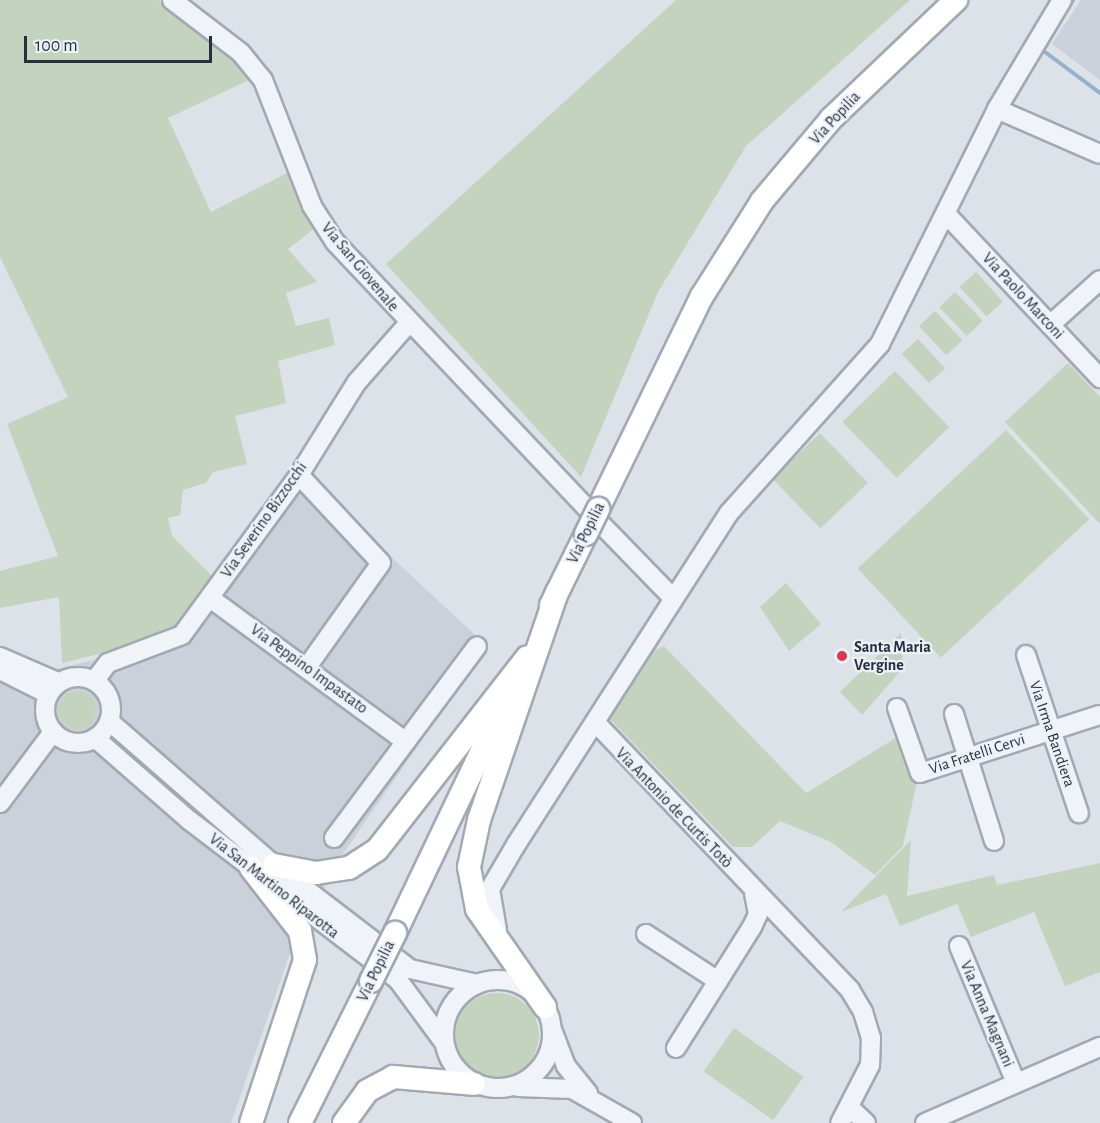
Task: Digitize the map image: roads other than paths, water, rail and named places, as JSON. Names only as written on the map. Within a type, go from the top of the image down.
[{"type":"main road","name":"Via Popilia","points":[[300,1123],[395,933],[557,592],[702,296],[762,201],[831,118],[956,0]]},
{"type":"main road","points":[[545,1006],[472,896],[470,850],[557,592]]},
{"type":"main road","points":[[274,865],[316,873],[338,870],[377,850],[527,657]]},
{"type":"main road","points":[[251,868],[300,930],[305,960],[251,1123]]},
{"type":"main road","points":[[344,1123],[367,1091],[393,1077],[474,1084]]},
{"type":"street","name":"Via San Giovenale","points":[[172,0],[241,53],[263,80],[312,206],[335,242],[408,324],[593,519],[673,598]]},
{"type":"street","points":[[502,943],[490,912],[490,889],[729,513],[880,344],[947,215],[997,109],[1062,0]]},
{"type":"street","points":[[997,109],[1100,154]]},
{"type":"street","name":"Via Paolo Marconi","points":[[947,215],[1100,378]]},
{"type":"street","points":[[1050,325],[1100,280]]},
{"type":"street","name":"Via Severino Bizzocchi","points":[[95,680],[108,663],[182,635],[298,475],[357,382],[408,324]]},
{"type":"street","points":[[298,475],[381,563],[307,667]]},
{"type":"street","name":"Via Peppino Impastato","points":[[210,598],[307,667],[406,742]]},
{"type":"street","points":[[334,838],[477,646]]},
{"type":"street","name":"Via Irma Bandiera","points":[[1026,655],[1079,813]]},
{"type":"street","points":[[0,657],[53,688]]},
{"type":"street","points":[[0,670],[53,688]]},
{"type":"street","points":[[32,767],[72,743],[95,738],[109,721],[109,698],[95,680],[76,676],[53,688],[44,714],[53,732],[72,743]]},
{"type":"street","name":"Via Fratelli Cervi","points":[[897,708],[920,773],[1100,715]]},
{"type":"street","points":[[954,714],[994,841]]},
{"type":"street","name":"Via San Martino Riparotta","points":[[109,721],[274,865],[410,969],[477,984]]},
{"type":"street","name":"Via Antonio de Curtis Totò","points":[[596,723],[779,920],[850,990],[863,1012],[871,1038],[870,1065],[850,1108],[840,1123]]},
{"type":"street","points":[[0,804],[32,767],[53,732]]},
{"type":"street","name":"Via San Martino Riparotta","points":[[95,738],[251,868],[398,980],[443,1041]]},
{"type":"street","points":[[676,1048],[752,927],[758,914],[753,892]]},
{"type":"street","points":[[752,927],[779,920]]},
{"type":"street","points":[[740,947],[779,920]]},
{"type":"street","points":[[646,934],[718,981]]},
{"type":"street","name":"Via Anna Magnani","points":[[959,946],[1016,1083]]},
{"type":"street","points":[[591,1096],[566,1066],[545,1006],[515,983],[477,984],[450,1007],[443,1041],[449,1059],[474,1084],[512,1087],[556,1085],[591,1096],[632,1123]]},
{"type":"street","points":[[512,1087],[543,1065],[552,1030]]},
{"type":"street","name":"Via Anna Magnani","points":[[925,1123],[1100,1047]]},
{"type":"street","points":[[850,1108],[866,1123]]},
{"type":"waterway","points":[[1067,9],[1073,0]]},
{"type":"waterway","points":[[1045,52],[1100,93]]},
{"type":"place","name":"Santa Maria Vergine","points":[[842,656]]}]
